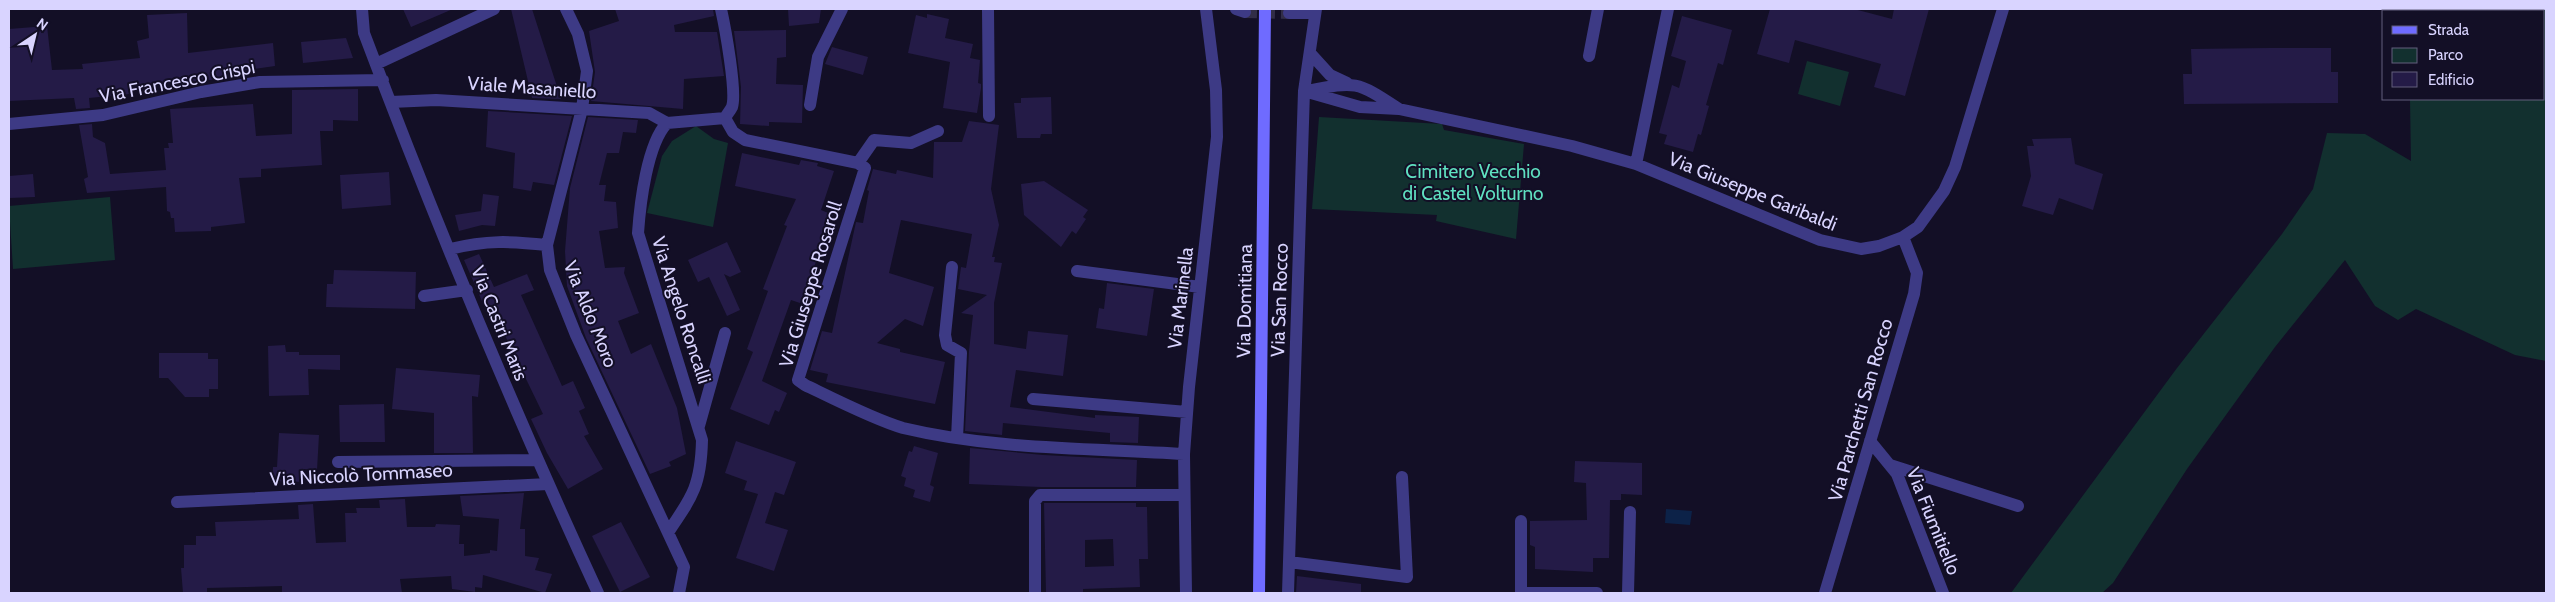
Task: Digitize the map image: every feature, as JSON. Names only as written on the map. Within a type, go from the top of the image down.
[{"type":"street","name":"Via Castri Maris","points":[[362,9],[364,32],[450,249],[536,460],[598,593]]},
{"type":"street","points":[[376,64],[494,9]]},
{"type":"street","name":"Via Aldo Moro","points":[[566,9],[578,34],[587,72],[582,109],[547,245],[550,270],[576,335],[669,531],[684,567],[679,593]]},
{"type":"street","points":[[721,9],[728,44],[732,91],[732,107],[725,118]]},
{"type":"street","points":[[810,105],[818,57],[842,9]]},
{"type":"street","points":[[988,9],[989,116]]},
{"type":"street","name":"Via Marinella","points":[[1186,593],[1184,454],[1217,137],[1216,90],[1206,9]]},
{"type":"street","name":"Via Domitiana","points":[[1260,593],[1265,9]]},
{"type":"street","points":[[1589,56],[1598,9]]},
{"type":"street","points":[[1636,164],[1668,9]]},
{"type":"street","name":"Via Giuseppe Garibaldi","points":[[1304,91],[1360,107],[1399,109],[1572,146],[1636,164],[1820,240],[1861,249],[1879,246],[1903,237],[1918,227],[1931,212],[1955,167],[2004,9]]},
{"type":"street","points":[[1289,12],[1316,11]]},
{"type":"street","name":"Via San Rocco","points":[[1288,593],[1304,91],[1316,11]]},
{"type":"street","name":"Via Giuseppe Garibaldi","points":[[1310,53],[1330,74],[1347,83],[1365,87],[1399,109]]},
{"type":"street","name":"Via Francesco Crispi","points":[[9,124],[103,115],[201,92],[260,82],[383,80]]},
{"type":"street","name":"Via Giuseppe Garibaldi","points":[[1304,91],[1347,83]]},
{"type":"street","name":"Viale Masaniello","points":[[391,102],[436,100],[649,114],[667,123]]},
{"type":"street","points":[[667,123],[725,118]]},
{"type":"street","points":[[725,118],[733,132],[745,140],[858,163],[874,140],[910,143],[938,131]]},
{"type":"street","name":"Via Angelo Roncalli","points":[[667,123],[657,137],[640,199],[638,233],[702,440],[701,470],[691,499],[669,531]]},
{"type":"street","name":"Via Giuseppe Rosaroll","points":[[858,163],[865,168],[865,173],[798,380],[833,398],[901,427],[958,438],[1025,446],[1184,454]]},
{"type":"street","name":"Via Parchetti San Rocco","points":[[1825,593],[1914,294],[1917,273],[1903,237]]},
{"type":"street","points":[[450,249],[476,243],[505,241],[547,245]]},
{"type":"street","points":[[952,267],[945,335],[947,344],[961,353],[958,438]]},
{"type":"street","points":[[1077,272],[1200,287]]},
{"type":"street","points":[[424,296],[467,290]]},
{"type":"street","points":[[699,426],[725,332]]},
{"type":"street","points":[[1034,399],[1187,412]]},
{"type":"street","name":"Via Fiumitiello","points":[[1870,441],[1897,474],[1943,593]]},
{"type":"street","points":[[338,462],[536,460]]},
{"type":"street","points":[[1890,465],[2018,506]]},
{"type":"street","points":[[1289,562],[1407,577],[1402,477]]},
{"type":"street","name":"Via Niccolò Tommaseo","points":[[177,502],[548,484]]},
{"type":"street","points":[[1035,593],[1036,501],[1040,495],[1184,495]]},
{"type":"street","points":[[1628,593],[1630,512]]},
{"type":"street","points":[[1521,521],[1521,593],[1597,593]]},
{"type":"green space","points":[[2546,9],[2546,361],[2515,355],[2416,309],[2398,320],[2375,306],[2345,260],[2275,347],[2187,469],[2113,583],[2102,593],[2011,593],[2177,368],[2282,234],[2313,189],[2327,133],[2365,134],[2411,161],[2410,100],[2545,100],[2545,10],[2408,10]]},
{"type":"green space","points":[[1807,61],[1849,72],[1840,106],[1798,94]]},
{"type":"green space","name":"Cimitero Vecchio di Castel Volturno","points":[[1319,117],[1442,124],[1444,130],[1524,144],[1516,239],[1436,221],[1437,215],[1312,209]]},
{"type":"green space","points":[[696,126],[714,139],[728,143],[713,227],[647,213],[662,156],[672,141]]},
{"type":"green space","points":[[110,197],[115,260],[13,269],[9,206]]},
{"type":"water","points":[[1666,509],[1692,511],[1690,525],[1665,523]]},
{"type":"building","points":[[403,9],[453,9],[411,27]]},
{"type":"building","points":[[511,9],[532,9],[561,99],[532,98]]},
{"type":"building","points":[[615,9],[713,9],[714,16],[674,25],[675,32],[717,32],[724,76],[684,79],[683,109],[591,101],[595,72],[589,31],[619,21]]},
{"type":"building","points":[[788,9],[821,9],[819,23],[789,26]]},
{"type":"building","points":[[1770,9],[1854,9],[1892,19],[1894,9],[1929,9],[1905,96],[1874,87],[1881,64],[1795,40],[1789,63],[1757,54]]},
{"type":"building","points":[[187,13],[188,53],[273,43],[275,66],[232,72],[233,78],[128,87],[129,94],[89,98],[90,108],[76,109],[74,98],[9,101],[9,29],[47,26],[52,70],[83,69],[82,64],[140,58],[137,41],[149,38],[147,15]]},
{"type":"building","points":[[927,14],[949,19],[945,38],[973,44],[970,58],[980,60],[978,83],[981,84],[981,88],[977,113],[943,108],[950,62],[908,53],[916,15],[927,18]]},
{"type":"building","points":[[1682,16],[1732,30],[1723,65],[1718,63],[1706,105],[1709,106],[1701,135],[1698,134],[1693,152],[1664,144],[1667,135],[1659,133],[1672,85],[1679,88],[1686,61],[1671,56]]},
{"type":"building","points":[[786,30],[786,57],[777,58],[776,84],[803,85],[802,123],[769,122],[769,126],[740,124],[741,87],[734,31]]},
{"type":"building","points":[[346,38],[353,58],[303,63],[301,42]]},
{"type":"building","points":[[832,47],[868,57],[863,75],[825,64]]},
{"type":"building","points":[[2331,48],[2331,72],[2338,72],[2338,103],[2184,104],[2183,74],[2192,74],[2191,49]]},
{"type":"building","points":[[358,89],[358,121],[333,120],[333,131],[320,131],[322,165],[261,169],[261,177],[239,178],[245,223],[211,227],[211,231],[175,232],[174,218],[171,218],[170,212],[167,211],[166,187],[87,193],[84,179],[88,177],[79,125],[92,124],[93,137],[105,143],[110,174],[166,170],[164,148],[169,148],[168,143],[173,143],[170,109],[253,104],[256,136],[292,134],[292,90]]},
{"type":"building","points":[[1051,97],[1052,134],[1041,134],[1040,138],[1017,138],[1014,103],[1021,103],[1021,98]]},
{"type":"building","points":[[488,111],[572,116],[554,185],[533,182],[531,191],[513,188],[515,153],[486,147]]},
{"type":"building","points":[[588,117],[638,120],[636,133],[623,132],[619,153],[607,153],[599,185],[606,185],[604,201],[616,202],[618,228],[599,231],[605,268],[625,267],[624,273],[639,313],[618,321],[631,354],[651,344],[677,408],[686,454],[669,462],[671,466],[650,474],[586,338],[567,286],[565,251],[570,188]]},
{"type":"building","points":[[969,121],[999,125],[991,189],[999,225],[992,257],[995,257],[994,262],[1002,263],[994,303],[994,344],[1026,349],[1028,331],[1068,335],[1063,376],[1016,370],[1010,407],[1095,418],[1095,415],[1139,417],[1138,443],[1110,442],[1110,433],[1003,423],[1002,435],[965,431],[969,351],[973,315],[961,313],[987,295],[958,289],[961,267],[966,268],[972,234],[901,220],[889,273],[934,287],[923,326],[905,319],[877,343],[900,349],[900,352],[945,362],[935,404],[826,382],[828,374],[810,370],[822,331],[832,333],[856,222],[863,223],[869,191],[867,190],[873,169],[896,174],[897,170],[933,178],[934,142],[962,142]]},
{"type":"building","points":[[2071,138],[2075,164],[2103,174],[2093,210],[2059,198],[2053,215],[2022,206],[2031,176],[2027,146],[2034,146],[2032,139]]},
{"type":"building","points":[[742,153],[799,165],[801,160],[818,163],[817,166],[834,171],[821,210],[833,215],[818,248],[821,249],[800,303],[791,300],[762,381],[787,393],[779,412],[775,410],[769,425],[730,409],[753,352],[747,349],[768,291],[763,289],[787,226],[784,225],[796,199],[735,186]]},
{"type":"building","points":[[389,172],[391,205],[342,209],[340,175]]},
{"type":"building","points":[[33,174],[35,197],[9,198],[9,176]]},
{"type":"building","points":[[1044,181],[1088,210],[1083,217],[1086,219],[1076,234],[1072,231],[1061,247],[1024,215],[1021,184]]},
{"type":"building","points":[[483,194],[499,196],[495,226],[482,225],[459,231],[455,215],[481,211]]},
{"type":"building","points":[[727,242],[741,272],[730,277],[724,274],[740,310],[727,316],[709,277],[698,282],[688,260]]},
{"type":"building","points":[[479,254],[494,287],[527,274],[534,290],[521,295],[562,386],[573,381],[585,408],[579,411],[589,434],[584,436],[603,469],[568,489],[547,453],[531,419],[543,414],[498,321],[492,324],[464,260]]},
{"type":"building","points":[[334,270],[416,272],[415,309],[326,307],[327,284],[333,284]]},
{"type":"building","points":[[1107,283],[1154,289],[1147,336],[1096,328],[1099,308],[1104,309]]},
{"type":"building","points":[[285,345],[286,352],[299,352],[299,355],[340,355],[340,370],[308,369],[309,395],[269,396],[268,346]]},
{"type":"building","points":[[159,353],[208,353],[208,359],[218,359],[218,389],[209,389],[209,397],[185,397],[168,378],[159,378]]},
{"type":"building","points":[[396,368],[480,375],[478,397],[472,396],[473,453],[434,453],[434,413],[392,409]]},
{"type":"building","points":[[384,404],[385,442],[340,442],[339,405]]},
{"type":"building","points":[[279,433],[319,435],[317,470],[304,469],[304,482],[272,481],[273,467],[277,467]]},
{"type":"building","points":[[736,441],[796,462],[784,495],[775,492],[765,523],[788,530],[774,571],[736,558],[758,494],[744,490],[747,481],[725,473]]},
{"type":"building","points":[[914,446],[938,453],[930,485],[934,487],[930,502],[913,497],[915,490],[904,486],[906,478],[901,476],[909,451],[912,452]]},
{"type":"building","points":[[970,448],[1043,455],[1137,460],[1136,487],[1041,487],[969,484]]},
{"type":"building","points":[[1575,461],[1642,463],[1642,495],[1621,494],[1621,500],[1610,500],[1609,558],[1593,558],[1593,572],[1535,569],[1535,547],[1530,545],[1530,521],[1587,520],[1586,483],[1574,482]]},
{"type":"building","points":[[524,493],[520,529],[525,529],[525,556],[539,558],[535,570],[552,574],[545,593],[483,575],[482,588],[475,587],[475,592],[452,589],[451,576],[400,579],[402,593],[282,593],[282,586],[207,588],[207,593],[183,593],[181,568],[184,568],[184,545],[196,545],[196,536],[216,536],[215,522],[299,519],[298,505],[313,504],[316,543],[346,542],[345,513],[357,513],[356,508],[380,508],[379,500],[405,499],[407,527],[435,527],[436,524],[460,525],[459,544],[464,544],[464,556],[490,553],[490,550],[497,551],[499,519],[463,516],[460,496]]},
{"type":"building","points":[[1044,503],[1136,503],[1136,507],[1147,507],[1148,559],[1139,559],[1140,587],[1083,589],[1083,593],[1046,593]],"holes":[[[1113,539],[1114,566],[1085,567],[1085,540]]]},
{"type":"building","points":[[621,522],[650,577],[620,592],[592,536]]},
{"type":"building","points":[[1297,576],[1361,584],[1361,593],[1296,593]]},
{"type":"tunnel","points":[[1245,12],[1289,13]]}]
